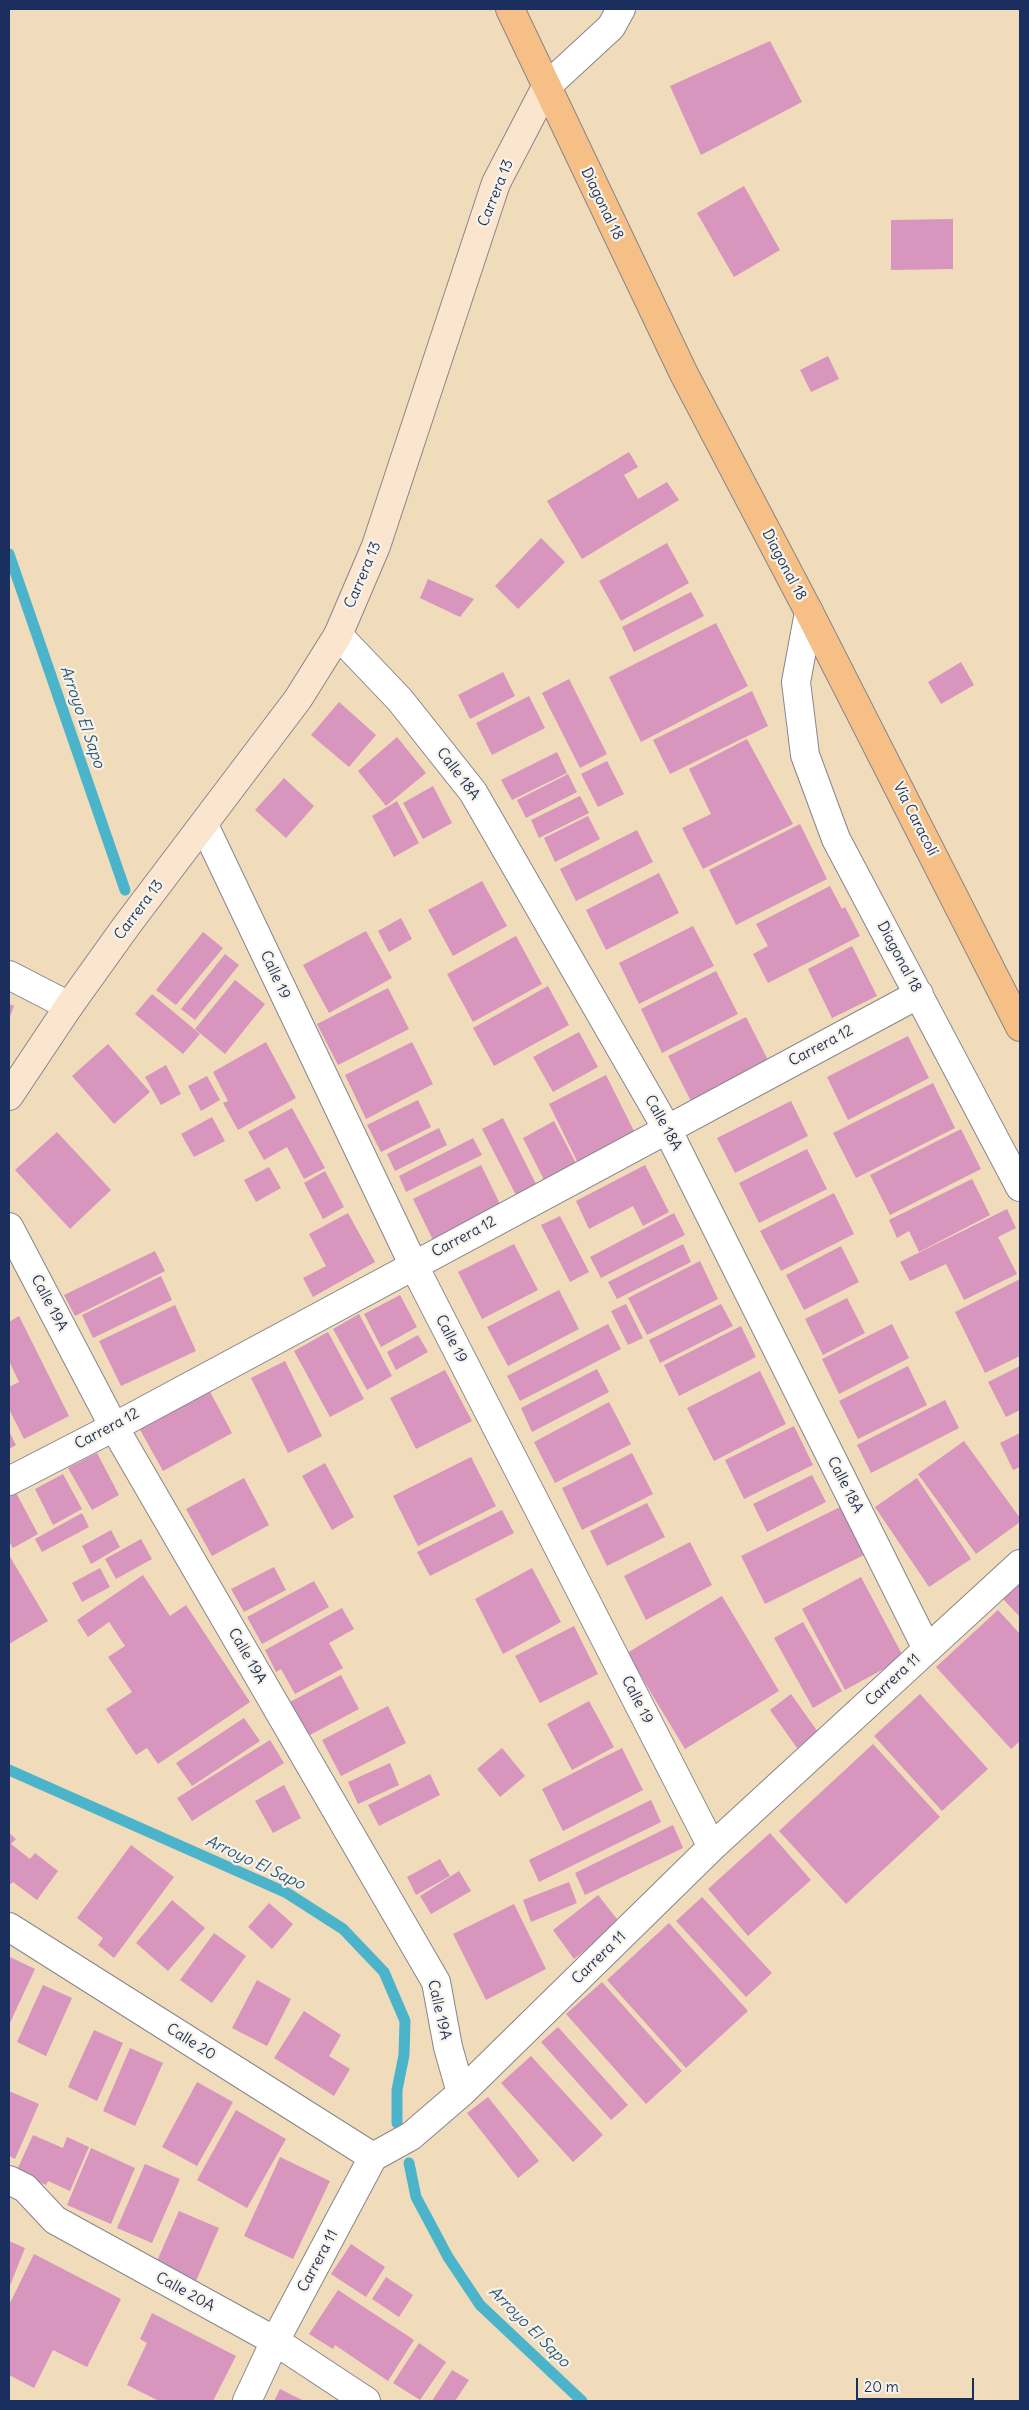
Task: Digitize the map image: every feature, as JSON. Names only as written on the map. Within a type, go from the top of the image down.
[{"type":"main road","name":"Diagonal 18","points":[[510,9],[684,374],[808,612]]},
{"type":"main road","name":"Vía Caracolí","points":[[808,612],[1020,1027]]},
{"type":"street","name":"Carrera 13","points":[[9,1096],[69,1006],[298,699],[338,635],[376,546],[496,183],[546,87],[610,27],[621,9]]},
{"type":"street","name":"Diagonal 18","points":[[808,612],[796,682],[805,755],[836,839],[1020,1187]]},
{"type":"street","name":"Calle 18A","points":[[338,635],[400,700],[473,792],[667,1129],[927,1649]]},
{"type":"street","name":"Calle 19","points":[[204,825],[413,1264],[712,1847]]},
{"type":"street","points":[[9,975],[69,1006]]},
{"type":"street","name":"Carrera 12","points":[[9,1480],[114,1427],[413,1264],[919,994]]},
{"type":"street","name":"Calle 19A","points":[[9,1227],[114,1427],[436,1982],[448,2048],[461,2093]]},
{"type":"street","name":"Carrera 11","points":[[247,2401],[275,2341],[377,2155],[411,2136],[461,2093],[712,1847],[1020,1564]]},
{"type":"street","name":"Calle 20","points":[[9,1927],[377,2155]]},
{"type":"street","name":"Calle 20A","points":[[9,2180],[25,2188],[54,2220],[275,2341],[366,2401]]},
{"type":"building","points":[[770,41],[802,102],[701,155],[670,86]]},
{"type":"building","points":[[744,186],[780,250],[734,277],[697,213]]},
{"type":"building","points":[[953,219],[953,269],[891,270],[891,220]]},
{"type":"building","points":[[828,356],[839,379],[811,392],[800,370]]},
{"type":"building","points":[[629,452],[638,467],[624,475],[638,499],[667,482],[679,500],[582,559],[547,501]]},
{"type":"building","points":[[541,538],[565,562],[518,609],[495,586]]},
{"type":"building","points":[[667,543],[689,583],[621,621],[599,581]]},
{"type":"building","points":[[428,579],[474,599],[460,617],[420,598]]},
{"type":"building","points":[[691,592],[704,616],[634,652],[622,627]]},
{"type":"building","points":[[716,623],[748,686],[641,742],[609,677]]},
{"type":"building","points":[[961,662],[974,685],[941,704],[928,682]]},
{"type":"building","points":[[503,672],[515,696],[470,719],[458,695]]},
{"type":"building","points":[[569,679],[607,754],[580,768],[542,693]]},
{"type":"building","points":[[752,691],[768,726],[670,774],[653,740]]},
{"type":"building","points":[[529,696],[545,728],[492,755],[476,723]]},
{"type":"building","points":[[339,702],[376,735],[349,767],[311,735]]},
{"type":"building","points":[[397,737],[426,773],[386,806],[358,771]]},
{"type":"building","points":[[747,739],[793,824],[703,869],[682,828],[711,814],[689,769]]},
{"type":"building","points":[[557,752],[567,773],[512,800],[501,780]]},
{"type":"building","points":[[607,761],[624,794],[598,807],[581,774]]},
{"type":"building","points":[[568,774],[577,792],[526,818],[517,800]]},
{"type":"building","points":[[284,778],[314,806],[286,838],[255,810]]},
{"type":"building","points":[[433,786],[452,823],[423,839],[403,803]]},
{"type":"building","points":[[580,796],[589,813],[539,838],[531,820]]},
{"type":"building","points":[[397,801],[419,843],[394,857],[372,816]]},
{"type":"building","points":[[588,816],[600,839],[555,862],[544,838]]},
{"type":"building","points":[[800,824],[827,879],[736,925],[709,870]]},
{"type":"building","points":[[637,830],[653,862],[576,901],[560,869]]},
{"type":"building","points":[[659,873],[679,913],[606,950],[586,910]]},
{"type":"building","points":[[482,881],[507,926],[453,956],[428,910]]},
{"type":"building","points":[[830,886],[842,909],[845,907],[860,936],[768,983],[753,954],[768,946],[756,924]]},
{"type":"building","points":[[401,918],[412,939],[389,952],[378,931]]},
{"type":"building","points":[[693,926],[714,966],[639,1004],[619,963]]},
{"type":"building","points":[[366,931],[392,978],[329,1013],[303,965]]},
{"type":"building","points":[[203,932],[223,948],[176,1005],[156,990]]},
{"type":"building","points":[[516,936],[542,984],[473,1022],[447,974]]},
{"type":"building","points":[[852,946],[877,996],[832,1018],[808,969]]},
{"type":"building","points":[[225,954],[239,965],[195,1020],[181,1009]]},
{"type":"building","points":[[716,971],[738,1014],[662,1053],[641,1009]]},
{"type":"building","points":[[235,980],[265,1004],[225,1054],[195,1029]]},
{"type":"building","points":[[548,986],[569,1025],[494,1066],[473,1028]]},
{"type":"building","points":[[388,988],[409,1029],[338,1065],[317,1024]]},
{"type":"building","points":[[152,994],[200,1034],[183,1054],[135,1014]]},
{"type":"building","points":[[9,1004],[14,1006],[9,1019]]},
{"type":"building","points":[[746,1017],[769,1062],[691,1101],[668,1056]]},
{"type":"building","points":[[579,1032],[598,1067],[553,1092],[533,1057]]},
{"type":"building","points":[[908,1036],[929,1078],[848,1120],[827,1077]]},
{"type":"building","points":[[266,1042],[296,1098],[238,1130],[223,1103],[228,1101],[213,1072]]},
{"type":"building","points":[[412,1042],[433,1084],[366,1119],[345,1075]]},
{"type":"building","points":[[108,1044],[150,1092],[114,1124],[72,1076]]},
{"type":"building","points":[[166,1065],[181,1094],[161,1105],[145,1077]]},
{"type":"building","points":[[606,1075],[635,1133],[578,1163],[549,1104]]},
{"type":"building","points":[[207,1076],[220,1100],[201,1111],[188,1086]]},
{"type":"building","points":[[933,1083],[955,1128],[856,1178],[833,1133]]},
{"type":"building","points":[[418,1100],[431,1127],[381,1152],[367,1125]]},
{"type":"building","points":[[791,1101],[808,1136],[735,1173],[717,1138]]},
{"type":"building","points":[[292,1108],[325,1168],[304,1179],[287,1147],[264,1160],[248,1132]]},
{"type":"building","points":[[212,1117],[225,1141],[194,1157],[181,1134]]},
{"type":"building","points":[[503,1118],[537,1186],[517,1197],[482,1129]]},
{"type":"building","points":[[554,1121],[577,1165],[545,1182],[523,1138]]},
{"type":"building","points":[[439,1128],[447,1145],[395,1171],[387,1154]]},
{"type":"building","points":[[961,1129],[981,1169],[890,1215],[870,1175]]},
{"type":"building","points":[[57,1132],[111,1190],[70,1229],[15,1170]]},
{"type":"building","points":[[473,1138],[482,1155],[406,1192],[399,1176]]},
{"type":"building","points":[[807,1149],[827,1189],[759,1223],[739,1183]]},
{"type":"building","points":[[481,1165],[502,1208],[434,1242],[413,1199]]},
{"type":"building","points":[[645,1165],[669,1212],[643,1226],[633,1206],[589,1229],[576,1201]]},
{"type":"building","points":[[269,1167],[281,1188],[256,1202],[244,1180]]},
{"type":"building","points":[[325,1171],[344,1207],[323,1219],[304,1183]]},
{"type":"building","points":[[972,1179],[990,1215],[919,1252],[909,1231],[897,1238],[889,1220]]},
{"type":"building","points":[[834,1193],[854,1234],[781,1271],[760,1231]]},
{"type":"building","points":[[1007,1209],[1016,1228],[998,1237],[1017,1274],[964,1300],[946,1264],[910,1281],[900,1262]]},
{"type":"building","points":[[348,1213],[375,1262],[313,1297],[303,1278],[326,1266],[309,1234]]},
{"type":"building","points":[[674,1213],[685,1235],[601,1278],[590,1257]]},
{"type":"building","points":[[560,1216],[589,1272],[570,1282],[541,1225]]},
{"type":"building","points":[[514,1244],[538,1290],[482,1319],[458,1272]]},
{"type":"building","points":[[683,1244],[691,1262],[617,1299],[608,1282]]},
{"type":"building","points":[[841,1246],[859,1282],[804,1310],[786,1275]]},
{"type":"building","points":[[155,1251],[165,1271],[75,1316],[64,1295]]},
{"type":"building","points":[[700,1261],[718,1299],[647,1335],[628,1298]]},
{"type":"building","points":[[161,1276],[172,1300],[93,1338],[82,1315]]},
{"type":"building","points":[[1020,1279],[1020,1356],[985,1373],[955,1312]]},
{"type":"building","points":[[559,1290],[579,1329],[508,1366],[487,1327]]},
{"type":"building","points":[[400,1295],[417,1327],[381,1347],[364,1314]]},
{"type":"building","points":[[847,1298],[865,1333],[823,1355],[805,1319]]},
{"type":"building","points":[[626,1304],[643,1338],[628,1345],[611,1311]]},
{"type":"building","points":[[721,1304],[733,1326],[660,1363],[649,1340]]},
{"type":"building","points":[[175,1305],[196,1351],[121,1386],[99,1341]]},
{"type":"building","points":[[359,1314],[392,1376],[367,1390],[333,1329]]},
{"type":"building","points":[[19,1316],[69,1416],[24,1439],[9,1409],[9,1387],[19,1382],[9,1361],[9,1322]]},
{"type":"building","points":[[608,1324],[621,1349],[520,1401],[507,1376]]},
{"type":"building","points":[[892,1324],[909,1358],[839,1394],[822,1359]]},
{"type":"building","points":[[741,1326],[756,1357],[679,1396],[664,1365]]},
{"type":"building","points":[[328,1332],[364,1399],[330,1417],[294,1351]]},
{"type":"building","points":[[418,1335],[428,1352],[396,1370],[387,1352]]},
{"type":"building","points":[[285,1361],[322,1436],[288,1453],[251,1378]]},
{"type":"building","points":[[908,1366],[927,1405],[858,1439],[839,1401]]},
{"type":"building","points":[[1020,1366],[1020,1410],[1006,1417],[988,1382]]},
{"type":"building","points":[[597,1369],[609,1392],[532,1432],[521,1408]]},
{"type":"building","points":[[445,1370],[472,1421],[416,1449],[390,1398]]},
{"type":"building","points":[[760,1371],[786,1424],[714,1461],[687,1408]]},
{"type":"building","points":[[208,1388],[232,1433],[163,1471],[138,1426]]},
{"type":"building","points":[[945,1400],[959,1428],[871,1473],[857,1445]]},
{"type":"building","points":[[609,1402],[631,1444],[555,1483],[534,1442]]},
{"type":"building","points":[[794,1426],[813,1465],[744,1499],[725,1460]]},
{"type":"building","points":[[9,1431],[16,1445],[9,1449]]},
{"type":"building","points":[[1020,1433],[1020,1467],[1013,1470],[1000,1443]]},
{"type":"building","points":[[964,1441],[1020,1518],[1020,1522],[976,1554],[918,1474]]},
{"type":"building","points":[[97,1453],[119,1495],[92,1510],[68,1468]]},
{"type":"building","points":[[632,1453],[653,1494],[582,1530],[562,1488]]},
{"type":"building","points":[[471,1457],[496,1506],[418,1546],[393,1496]]},
{"type":"building","points":[[325,1463],[354,1517],[332,1530],[302,1476]]},
{"type":"building","points":[[63,1474],[82,1509],[53,1525],[35,1489]]},
{"type":"building","points":[[812,1475],[826,1502],[767,1532],[753,1504]]},
{"type":"building","points":[[244,1478],[269,1525],[212,1556],[186,1509]]},
{"type":"building","points":[[917,1478],[971,1559],[929,1587],[875,1507]]},
{"type":"building","points":[[14,1489],[38,1534],[13,1548],[9,1541],[9,1492]]},
{"type":"building","points":[[647,1503],[665,1537],[607,1566],[590,1531]]},
{"type":"building","points":[[840,1507],[864,1555],[765,1604],[741,1556]]},
{"type":"building","points":[[502,1510],[514,1533],[430,1576],[417,1552]]},
{"type":"building","points":[[82,1513],[89,1527],[42,1552],[35,1539]]},
{"type":"building","points":[[111,1530],[120,1547],[91,1564],[82,1546]]},
{"type":"building","points":[[141,1539],[152,1559],[116,1579],[105,1559]]},
{"type":"building","points":[[690,1542],[712,1585],[646,1620],[624,1576]]},
{"type":"building","points":[[9,1555],[48,1621],[9,1644]]},
{"type":"building","points":[[274,1567],[286,1590],[244,1612],[231,1589]]},
{"type":"building","points":[[100,1568],[110,1587],[82,1602],[72,1583]]},
{"type":"building","points":[[532,1568],[561,1622],[503,1654],[475,1599]]},
{"type":"building","points":[[143,1575],[170,1616],[186,1605],[250,1702],[158,1764],[147,1748],[136,1755],[106,1709],[132,1692],[108,1657],[125,1646],[109,1622],[88,1637],[77,1620]]},
{"type":"building","points":[[861,1577],[904,1658],[845,1690],[802,1609]]},
{"type":"building","points":[[314,1581],[329,1607],[262,1644],[247,1617]]},
{"type":"building","points":[[1020,1581],[1020,1617],[1002,1598]]},
{"type":"building","points":[[722,1596],[779,1691],[685,1749],[627,1653]]},
{"type":"building","points":[[342,1608],[354,1629],[329,1643],[343,1668],[295,1694],[281,1669],[276,1672],[265,1650]]},
{"type":"building","points":[[998,1610],[1020,1634],[1020,1741],[1011,1749],[936,1667]]},
{"type":"building","points":[[803,1622],[842,1691],[813,1708],[774,1638]]},
{"type":"building","points":[[574,1626],[598,1674],[540,1703],[515,1656]]},
{"type":"building","points":[[341,1675],[359,1709],[306,1737],[288,1703]]},
{"type":"building","points":[[791,1694],[818,1732],[797,1748],[770,1710]]},
{"type":"building","points":[[920,1694],[988,1769],[942,1811],[874,1736]]},
{"type":"building","points":[[589,1701],[614,1747],[572,1770],[547,1724]]},
{"type":"building","points":[[388,1706],[406,1743],[341,1776],[322,1740]]},
{"type":"building","points":[[244,1718],[260,1741],[192,1786],[176,1763]]},
{"type":"building","points":[[270,1740],[284,1763],[192,1821],[177,1798]]},
{"type":"building","points":[[873,1744],[940,1817],[846,1904],[779,1831]]},
{"type":"building","points":[[502,1748],[525,1776],[500,1797],[477,1769]]},
{"type":"building","points":[[622,1748],[643,1790],[563,1831],[542,1789]]},
{"type":"building","points":[[390,1763],[399,1785],[358,1804],[348,1782]]},
{"type":"building","points":[[430,1774],[440,1795],[379,1826],[368,1805]]},
{"type":"building","points":[[284,1785],[301,1818],[273,1833],[255,1801]]},
{"type":"building","points":[[651,1800],[661,1822],[539,1882],[529,1860]]},
{"type":"building","points":[[673,1825],[683,1848],[585,1895],[575,1873]]},
{"type":"building","points":[[9,1833],[16,1839],[11,1844],[30,1859],[35,1853],[58,1871],[37,1900],[13,1882],[11,1884],[9,1882]]},
{"type":"building","points":[[770,1833],[811,1880],[748,1936],[708,1889]]},
{"type":"building","points":[[131,1845],[174,1877],[114,1958],[98,1945],[103,1938],[77,1918]]},
{"type":"building","points":[[440,1859],[450,1876],[416,1895],[407,1877]]},
{"type":"building","points":[[459,1871],[471,1891],[431,1914],[420,1896]]},
{"type":"building","points":[[569,1882],[577,1903],[531,1922],[523,1900]]},
{"type":"building","points":[[598,1895],[620,1923],[574,1959],[553,1930]]},
{"type":"building","points":[[702,1897],[772,1973],[746,1997],[676,1921]]},
{"type":"building","points":[[172,1900],[205,1928],[168,1971],[136,1943]]},
{"type":"building","points":[[269,1903],[293,1924],[272,1949],[248,1927]]},
{"type":"building","points":[[514,1904],[546,1969],[486,2000],[453,1934]]},
{"type":"building","points":[[669,1923],[748,2011],[686,2068],[607,1980]]},
{"type":"building","points":[[214,1933],[246,1956],[212,2003],[180,1980]]},
{"type":"building","points":[[10,1957],[35,1969],[9,2025],[9,1960]]},
{"type":"building","points":[[257,1980],[291,1999],[267,2046],[232,2028]]},
{"type":"building","points":[[602,1982],[682,2071],[646,2104],[566,2014]]},
{"type":"building","points":[[43,1985],[72,1998],[46,2056],[17,2042]]},
{"type":"building","points":[[304,2011],[341,2035],[329,2056],[350,2069],[334,2096],[274,2058]]},
{"type":"building","points":[[558,2027],[628,2105],[611,2120],[541,2042]]},
{"type":"building","points":[[94,2030],[123,2043],[97,2101],[68,2087]]},
{"type":"building","points":[[130,2048],[163,2063],[135,2126],[103,2111]]},
{"type":"building","points":[[531,2056],[603,2135],[573,2162],[501,2083]]},
{"type":"building","points":[[197,2082],[233,2102],[197,2166],[162,2147]]},
{"type":"building","points":[[9,2091],[39,2104],[15,2159],[9,2156]]},
{"type":"building","points":[[488,2097],[539,2161],[518,2178],[467,2113]]},
{"type":"building","points":[[236,2110],[286,2139],[247,2208],[197,2180]]},
{"type":"building","points":[[33,2135],[63,2148],[67,2137],[89,2147],[70,2191],[48,2181],[46,2185],[16,2172]]},
{"type":"building","points":[[91,2148],[135,2168],[111,2224],[67,2205]]},
{"type":"building","points":[[280,2157],[330,2181],[293,2259],[244,2236]]},
{"type":"building","points":[[145,2164],[180,2179],[152,2243],[117,2228]]},
{"type":"building","points":[[179,2211],[219,2228],[196,2281],[156,2263]]},
{"type":"building","points":[[9,2241],[25,2248],[9,2288]]},
{"type":"building","points":[[351,2244],[385,2267],[366,2297],[331,2274]]},
{"type":"building","points":[[34,2254],[121,2299],[87,2367],[53,2350],[34,2388],[9,2375],[9,2305]]},
{"type":"building","points":[[386,2277],[413,2295],[399,2317],[372,2299]]},
{"type":"building","points":[[338,2290],[414,2340],[388,2381],[335,2345],[333,2349],[309,2334]]},
{"type":"building","points":[[152,2313],[236,2356],[213,2401],[159,2401],[127,2385],[147,2343],[140,2339]]},
{"type":"building","points":[[419,2343],[446,2362],[420,2400],[393,2383]]},
{"type":"building","points":[[452,2370],[469,2380],[455,2401],[432,2401]]},
{"type":"building","points":[[280,2389],[304,2401],[274,2401]]},
{"type":"waterway","name":"Arroyo El Sapo","points":[[9,554],[125,890]]},
{"type":"waterway","name":"Arroyo El Sapo","points":[[9,1770],[287,1893],[343,1929],[384,1972],[405,2021],[404,2055],[397,2090],[397,2123]]},
{"type":"waterway","name":"Arroyo El Sapo","points":[[409,2163],[416,2197],[448,2257],[480,2305],[582,2401]]}]
